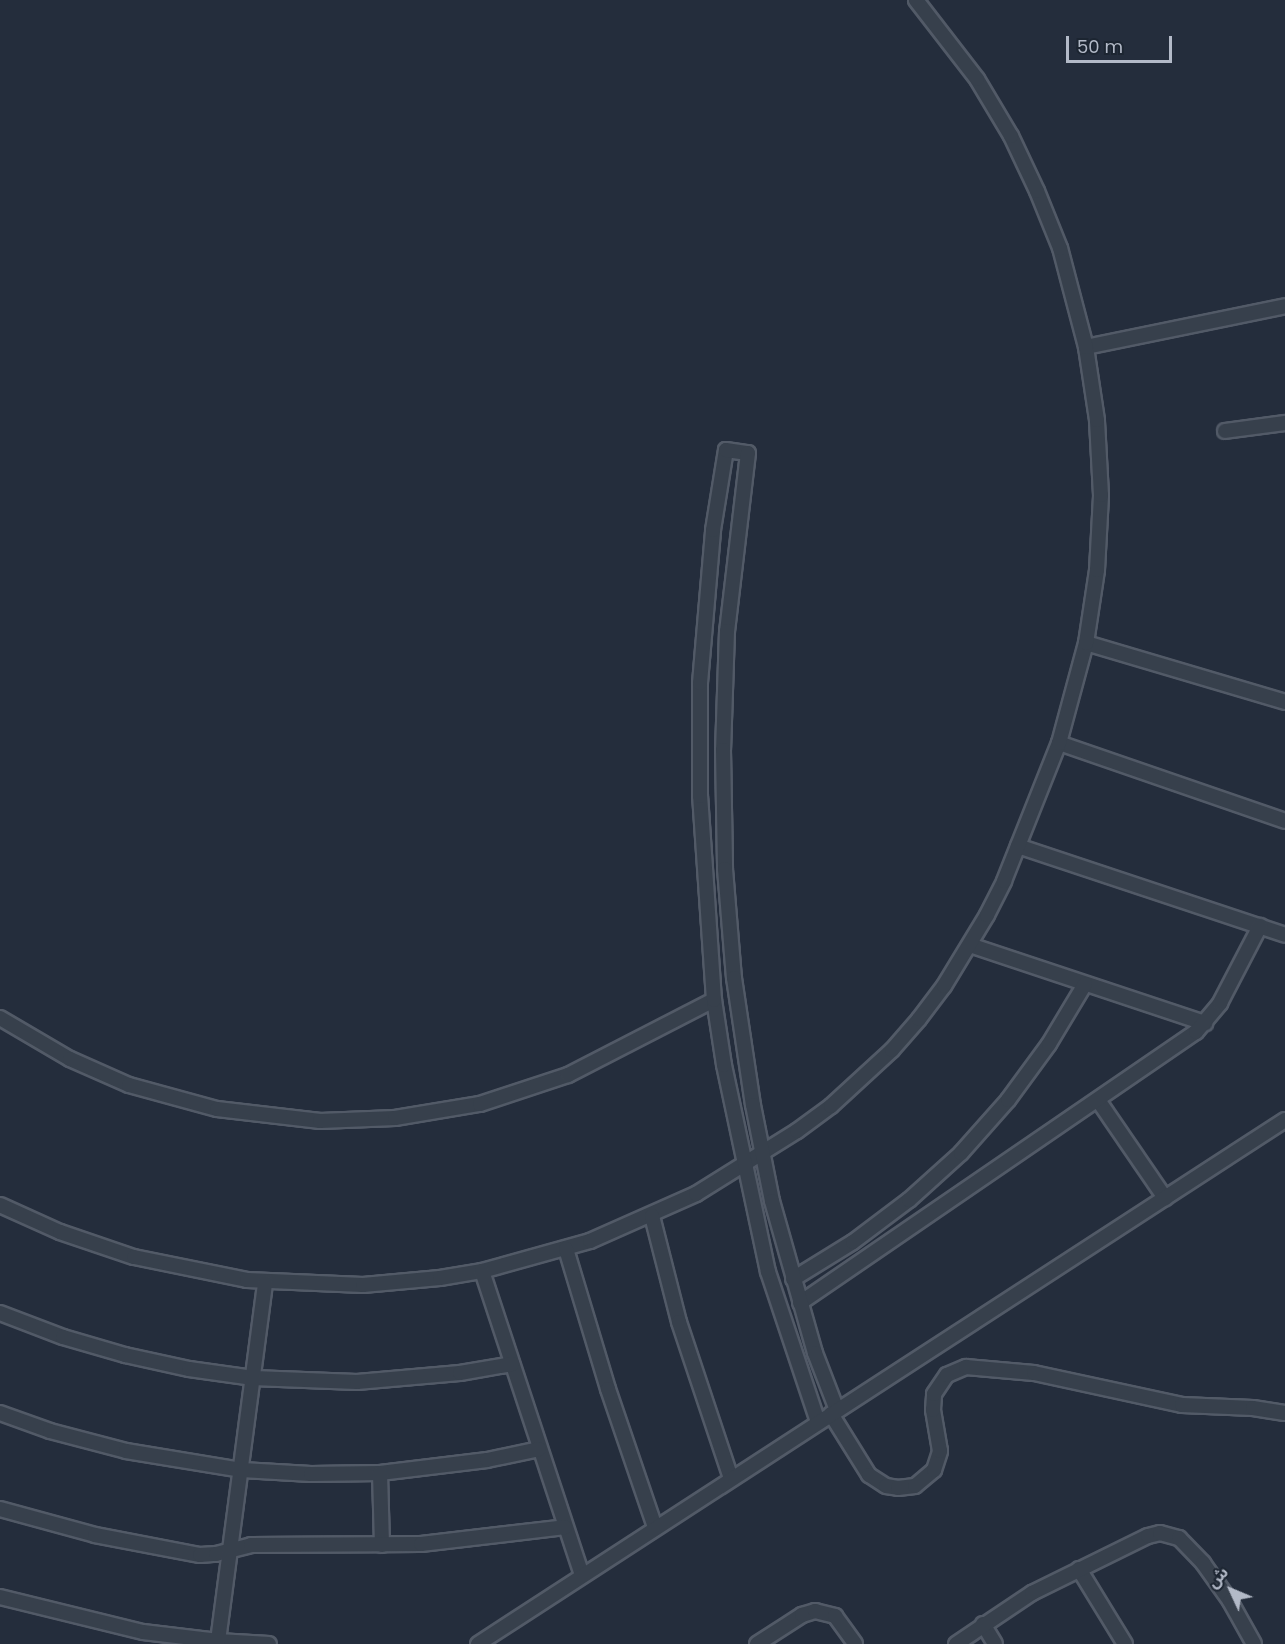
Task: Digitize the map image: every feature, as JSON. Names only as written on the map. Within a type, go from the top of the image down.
[{"type":"street","points":[[0,1205],[60,1232],[134,1257],[209,1274],[266,1282],[363,1285],[440,1278],[482,1271],[566,1249],[652,1216],[762,1153],[831,1106],[892,1050],[944,986],[970,945],[1000,889],[1059,743],[1086,644],[1097,570],[1101,495],[1097,420],[1086,347],[1060,248],[1020,154],[977,79],[916,0]]},
{"type":"street","points":[[1086,347],[1285,306]]},
{"type":"street","points":[[1225,431],[1285,423]]},
{"type":"street","points":[[818,1422],[768,1272],[744,1164],[714,1000],[699,796],[700,683],[713,530],[726,450],[748,453],[727,631],[722,775],[725,869],[734,978],[762,1153],[793,1279],[834,1412],[869,1475],[886,1486],[898,1488],[915,1486],[934,1470],[940,1451],[933,1410],[934,1394],[947,1374],[966,1366],[1034,1373],[1182,1405],[1253,1408],[1285,1413]]},
{"type":"street","points":[[1086,644],[1285,702]]},
{"type":"street","points":[[1059,743],[1285,821]]},
{"type":"street","points":[[1018,846],[1285,935]]},
{"type":"street","points":[[800,1303],[1187,1039],[1205,1023],[1220,1003],[1260,926]]},
{"type":"street","points":[[970,945],[1205,1023]]},
{"type":"street","points":[[793,1279],[862,1235],[909,1200],[961,1153],[1008,1100],[1049,1044],[1085,984]]},
{"type":"street","points":[[0,1018],[70,1059],[129,1084],[217,1109],[320,1121],[395,1118],[480,1104],[568,1075],[714,1000]]},
{"type":"street","points":[[1098,1100],[1164,1198]]},
{"type":"street","points":[[478,1644],[1285,1120]]},
{"type":"street","points":[[652,1216],[682,1333],[731,1478]]},
{"type":"street","points":[[566,1249],[608,1389],[655,1527]]},
{"type":"street","points":[[482,1271],[582,1575]]},
{"type":"street","points":[[218,1641],[266,1282]]},
{"type":"street","points":[[0,1313],[63,1337],[125,1355],[189,1369],[253,1378],[357,1382],[419,1378],[512,1364]]},
{"type":"street","points":[[0,1413],[50,1431],[126,1452],[242,1470],[311,1474],[380,1473],[487,1460],[539,1449]]},
{"type":"street","points":[[380,1473],[382,1545]]},
{"type":"street","points":[[0,1509],[94,1535],[200,1555],[251,1545],[421,1544],[565,1527]]},
{"type":"street","points":[[956,1644],[1032,1593],[1148,1536],[1160,1533],[1173,1535],[1184,1541],[1218,1582],[1254,1644]]},
{"type":"street","points":[[1079,1569],[1125,1644]]},
{"type":"street","points":[[0,1597],[143,1632],[218,1641],[269,1644]]},
{"type":"street","points":[[757,1644],[802,1615],[815,1611],[835,1616],[855,1644]]},
{"type":"street","points":[[983,1624],[995,1644]]}]
